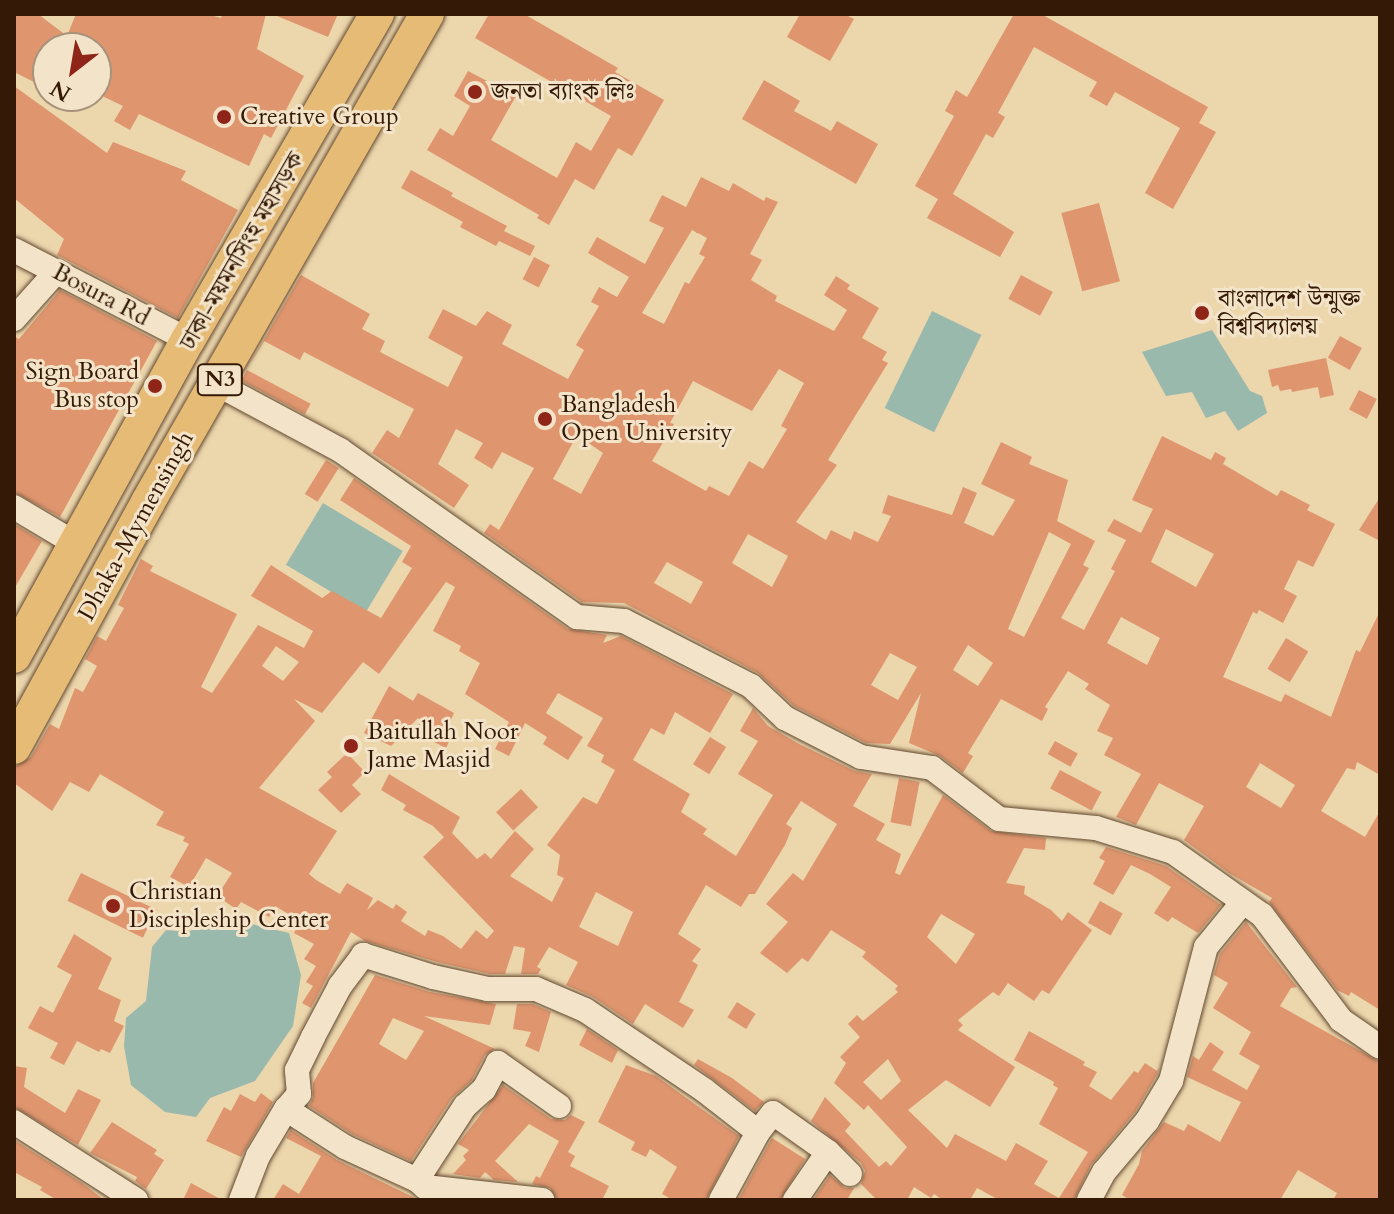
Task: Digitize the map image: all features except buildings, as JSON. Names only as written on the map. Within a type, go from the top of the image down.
[{"type":"highway","name":"ঢাকা-ময়মনসিংহ মহাসড়ক","points":[[15,651],[188,340],[377,14]]},
{"type":"highway","name":"Dhaka-Mymensingh","points":[[14,747],[148,502],[427,14]]},
{"type":"street","name":"Bosura Rd","points":[[14,250],[188,340]]},
{"type":"street","points":[[14,319],[56,272]]},
{"type":"street","points":[[217,384],[340,450],[577,617],[624,621],[751,686],[785,718],[861,757],[932,768],[999,819],[1096,828],[1173,852],[1262,915],[1341,1020],[1380,1047]]},
{"type":"street","points":[[14,507],[76,544]]},
{"type":"street","points":[[1089,1200],[1104,1172],[1147,1121],[1171,1081],[1206,947],[1243,902]]},
{"type":"street","points":[[241,1200],[258,1156],[286,1109],[299,1094],[297,1070],[313,1037],[340,986],[363,955],[433,977],[488,989],[536,989],[585,1010],[704,1090],[758,1132]]},
{"type":"street","points":[[417,1180],[451,1133],[465,1106],[484,1089],[498,1063],[559,1106]]},
{"type":"street","points":[[286,1109],[345,1147],[417,1180],[425,1187],[542,1200]]},
{"type":"street","points":[[721,1200],[719,1197],[773,1113],[828,1152],[850,1174]]},
{"type":"street","points":[[14,1122],[136,1200]]},
{"type":"street","points":[[795,1200],[828,1152]]},
{"type":"shaded area","points":[[932,311],[981,335],[934,432],[885,408]]},
{"type":"shaded area","points":[[1212,330],[1250,391],[1262,396],[1267,413],[1238,431],[1225,411],[1206,418],[1192,392],[1166,396],[1142,352]]},
{"type":"shaded area","points":[[323,503],[403,551],[366,613],[286,565]]},
{"type":"shaded area","points":[[222,917],[289,933],[301,975],[293,1026],[255,1081],[210,1098],[196,1117],[165,1112],[131,1085],[124,1046],[126,1018],[146,1001],[152,947],[166,930],[188,932]]},
{"type":"place","name":"জনতা ব্যাংক লিঃ","points":[[475,92]]},
{"type":"place","name":"Creative Group","points":[[224,117]]},
{"type":"place","name":"বাংলাদেশ উন্মুক্ত বিশ্ববিদ্যালয়","points":[[1202,313]]},
{"type":"place","name":"Sign Board Bus stop","points":[[155,386]]},
{"type":"place","name":"Bangladesh Open University","points":[[545,419]]},
{"type":"place","name":"Baitullah Noor Jame Masjid","points":[[351,746]]},
{"type":"place","name":"Christian Discipleship Center","points":[[113,906]]}]
